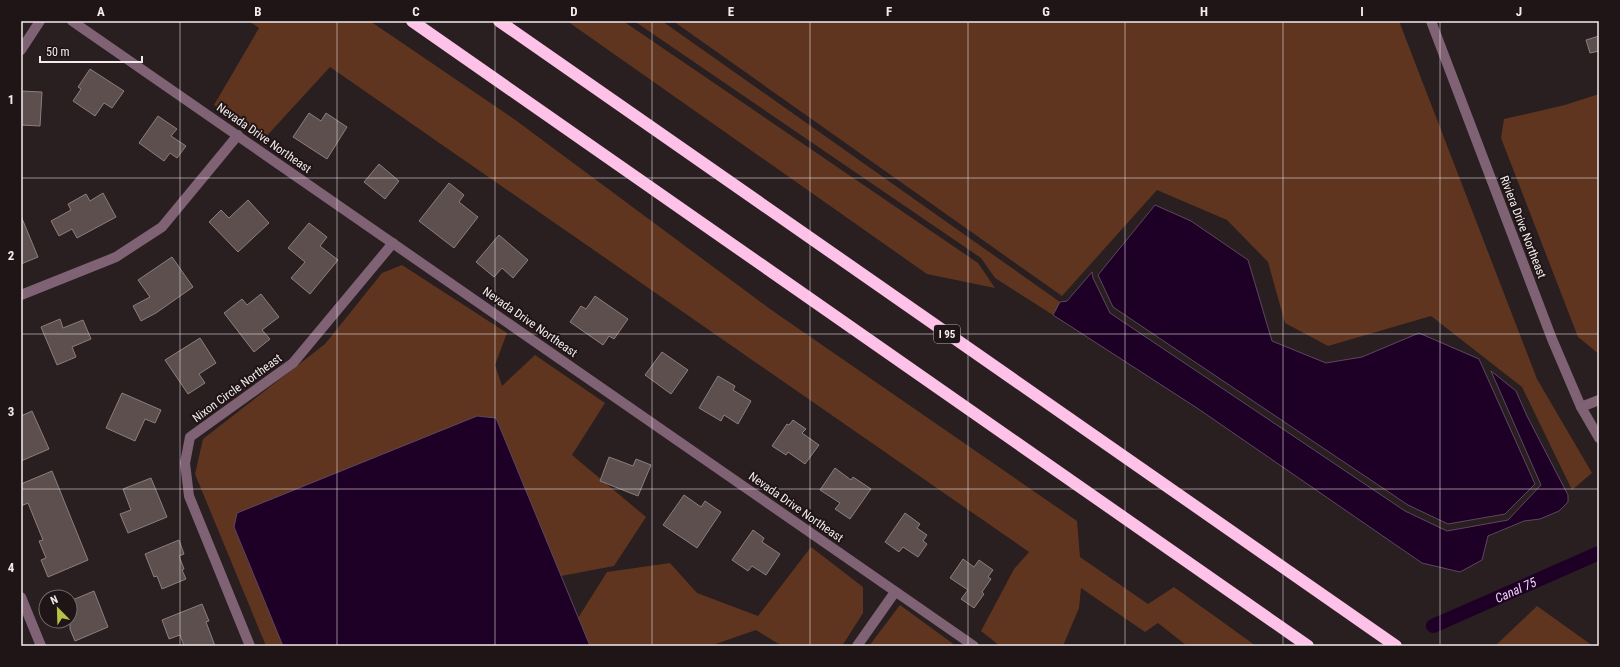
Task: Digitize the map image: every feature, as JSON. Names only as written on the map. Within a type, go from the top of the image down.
[{"type":"highway","points":[[412,21],[1308,646]]},
{"type":"highway","name":"I 95","points":[[499,21],[1396,646]]},
{"type":"street","points":[[21,50],[40,21]]},
{"type":"street","name":"Nevada Drive Northeast","points":[[72,21],[974,646]]},
{"type":"street","name":"Riviera Drive Northeast","points":[[1432,21],[1552,338],[1581,408],[1599,438]]},
{"type":"street","points":[[21,294],[116,257],[162,227],[238,135]]},
{"type":"street","name":"Nixon Circle Northeast","points":[[250,646],[188,496],[185,463],[190,437],[293,363],[393,243]]},
{"type":"street","points":[[1581,408],[1599,400]]},
{"type":"street","points":[[857,646],[895,592]]},
{"type":"street","points":[[21,598],[40,646]]},
{"type":"shaded area","points":[[249,21],[370,21],[514,119],[770,309],[1077,521],[1080,557],[1148,604],[1174,587],[1256,646],[1187,646],[1158,623],[1145,632],[1081,588],[1079,608],[1063,646],[1000,646],[981,631],[1014,569],[1029,552],[330,67],[263,140],[214,105],[259,28]]},
{"type":"shaded area","points":[[567,21],[623,21],[978,263],[995,288],[927,274]]},
{"type":"shaded area","points":[[634,21],[662,21],[1060,302],[1053,315],[995,278],[981,258]]},
{"type":"shaded area","points":[[673,21],[1399,21],[1537,379],[1592,473],[1572,490],[1522,387],[1431,316],[1328,346],[1285,323],[1268,262],[1227,220],[1157,190],[1062,296]]},
{"type":"shaded area","points":[[1599,94],[1599,354],[1578,337],[1501,138],[1504,119],[1565,105]]},
{"type":"shaded area","points":[[1155,205],[1191,221],[1248,260],[1272,341],[1326,363],[1362,357],[1419,333],[1479,359],[1535,484],[1505,514],[1448,524],[1408,505],[1113,307],[1098,275]]},
{"type":"shaded area","points":[[402,265],[507,333],[495,365],[502,386],[535,355],[605,403],[572,455],[646,517],[614,566],[561,576],[496,418],[234,527],[283,646],[266,646],[195,474],[203,439],[325,344],[382,273]]},
{"type":"shaded area","points":[[1092,272],[1093,278],[1110,313],[1405,511],[1447,531],[1508,520],[1541,485],[1491,371],[1516,391],[1527,416],[1568,495],[1568,502],[1559,511],[1540,519],[1524,521],[1488,536],[1482,560],[1460,572],[1422,563],[1197,408],[1053,315],[1060,302],[1067,301]]},
{"type":"shaded area","points":[[477,416],[496,418],[590,646],[283,646],[234,527],[237,513]]},
{"type":"shaded area","points":[[811,547],[863,587],[863,613],[842,646],[782,646],[756,630],[710,646],[590,646],[578,618],[607,572],[670,563],[697,593],[758,616]]},
{"type":"shaded area","points":[[900,605],[956,646],[869,646]]},
{"type":"shaded area","points":[[1537,606],[1593,646],[1495,646]]},
{"type":"building","points":[[1599,36],[1599,51],[1590,53],[1586,40]]},
{"type":"building","points":[[90,69],[124,91],[112,108],[104,103],[95,116],[73,101],[81,89],[78,87]]},
{"type":"building","points":[[21,91],[42,92],[40,126],[21,125]]},
{"type":"building","points":[[309,113],[321,121],[326,113],[347,127],[327,159],[293,137]]},
{"type":"building","points":[[158,116],[177,129],[171,136],[186,146],[177,158],[170,153],[164,161],[139,143]]},
{"type":"building","points":[[379,164],[399,181],[385,199],[364,182]]},
{"type":"building","points":[[449,183],[464,195],[459,202],[478,217],[454,248],[419,221]]},
{"type":"building","points":[[103,193],[116,217],[77,238],[72,229],[59,236],[51,221],[71,210],[68,204],[86,194],[90,201]]},
{"type":"building","points":[[248,200],[269,223],[238,252],[209,222],[221,210],[229,218]]},
{"type":"building","points":[[21,216],[38,257],[21,264]]},
{"type":"building","points":[[309,223],[327,237],[320,246],[338,260],[310,294],[291,278],[305,262],[288,248]]},
{"type":"building","points":[[499,235],[528,260],[513,278],[502,268],[494,277],[476,262]]},
{"type":"building","points":[[172,257],[193,287],[156,313],[141,321],[133,306],[150,297],[138,280]]},
{"type":"building","points":[[261,294],[279,317],[262,330],[270,339],[254,352],[224,313],[242,299],[247,305]]},
{"type":"building","points":[[595,296],[628,319],[614,339],[609,336],[603,345],[570,322],[581,306],[586,309]]},
{"type":"building","points":[[60,319],[63,328],[83,320],[91,339],[72,347],[76,357],[57,365],[41,327]]},
{"type":"building","points":[[200,338],[216,363],[199,374],[205,383],[188,394],[165,360]]},
{"type":"building","points":[[662,352],[688,370],[671,394],[645,375]]},
{"type":"building","points":[[718,376],[735,386],[733,390],[751,401],[738,424],[724,415],[721,421],[699,408]]},
{"type":"building","points":[[122,393],[161,410],[155,423],[145,419],[135,441],[106,428]]},
{"type":"building","points":[[32,411],[49,449],[21,461],[21,416]]},
{"type":"building","points":[[793,420],[806,429],[802,433],[819,445],[805,464],[788,452],[786,455],[772,446],[787,424],[789,425]]},
{"type":"building","points":[[609,457],[633,466],[636,459],[651,465],[638,496],[600,481]]},
{"type":"building","points":[[835,468],[851,480],[853,477],[871,489],[850,519],[835,509],[840,503],[820,490]]},
{"type":"building","points":[[52,471],[88,560],[48,577],[41,560],[46,558],[39,541],[43,540],[28,503],[21,506],[21,484]]},
{"type":"building","points":[[151,478],[167,517],[128,533],[120,514],[131,510],[123,489]]},
{"type":"building","points":[[684,495],[701,507],[705,501],[721,512],[697,548],[663,525]]},
{"type":"building","points":[[905,513],[920,524],[917,528],[927,535],[923,541],[927,544],[918,557],[903,547],[899,552],[885,542]]},
{"type":"building","points":[[753,530],[764,538],[762,542],[780,554],[766,575],[752,566],[748,571],[732,560]]},
{"type":"building","points":[[179,540],[184,554],[179,556],[184,569],[182,570],[186,579],[162,589],[157,576],[154,577],[145,554]]},
{"type":"building","points":[[963,559],[974,567],[979,560],[993,570],[988,577],[991,579],[982,592],[984,594],[974,608],[961,599],[968,590],[950,578]]},
{"type":"building","points":[[94,591],[108,627],[75,641],[70,629],[78,629],[78,598]]},
{"type":"building","points":[[202,604],[209,621],[206,622],[215,646],[184,646],[180,635],[169,639],[162,620]]},
{"type":"waterway","name":"Canal 75","points":[[1433,626],[1599,553]]}]
